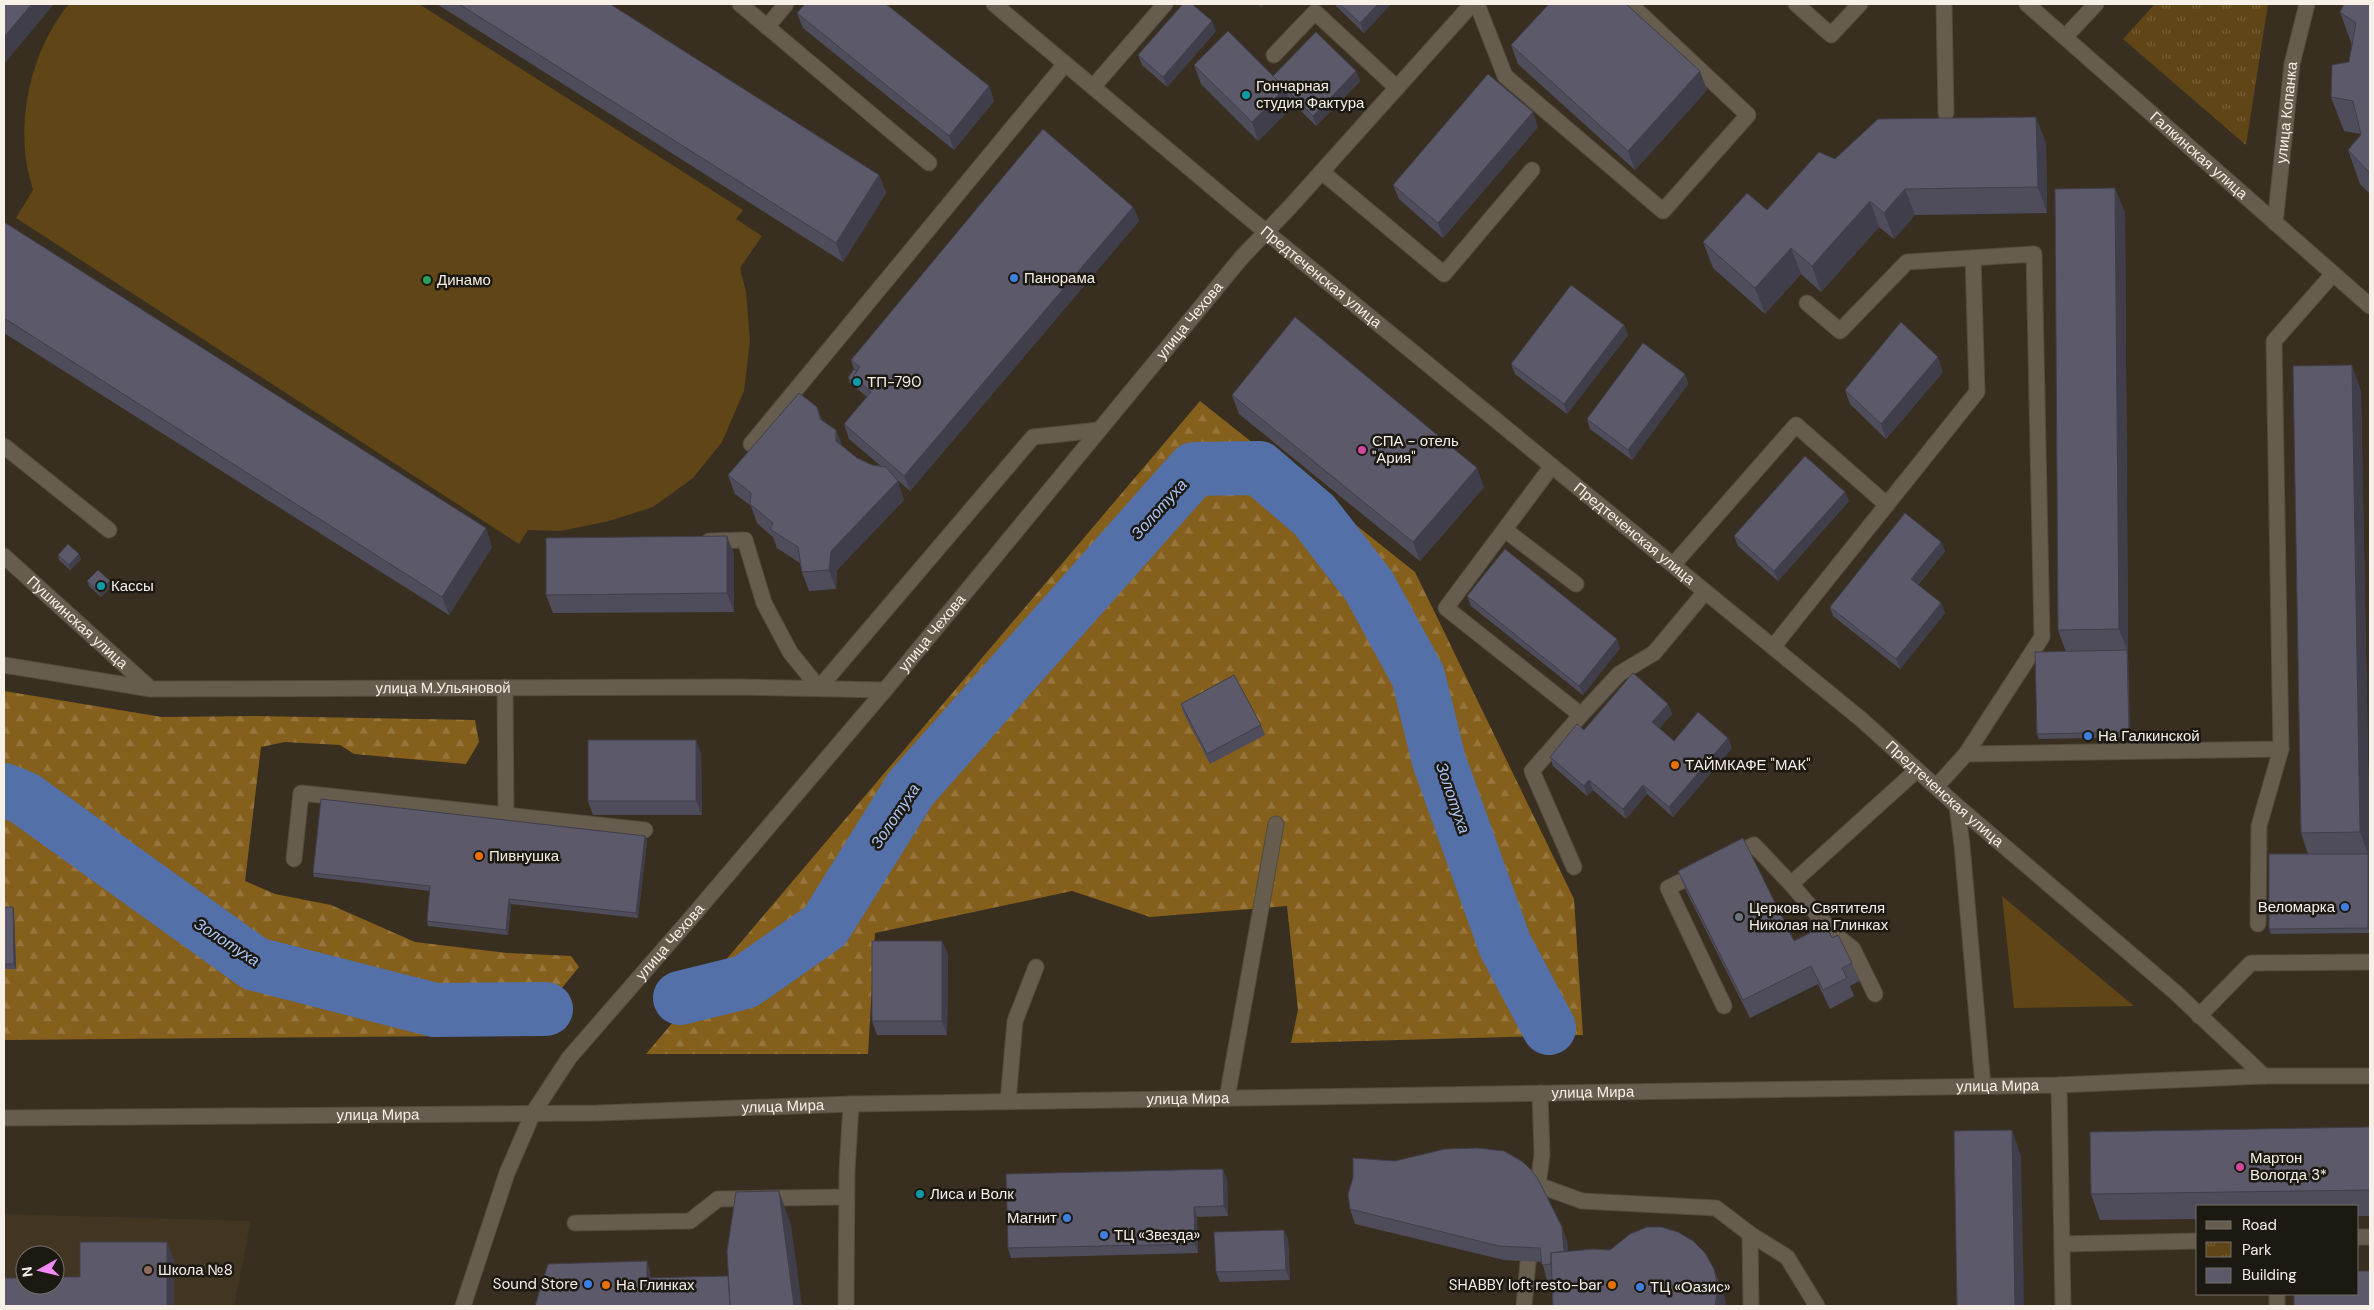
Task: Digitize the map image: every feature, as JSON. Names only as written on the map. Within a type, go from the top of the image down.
[{"type":"street","points":[[740,4],[929,163]]},
{"type":"street","points":[[767,26],[786,4]]},
{"type":"street","name":"Предтеченская улица","points":[[994,4],[1267,232],[1862,720],[1957,806],[2175,992],[2264,1076]]},
{"type":"street","points":[[1092,87],[1165,4]]},
{"type":"street","name":"улица Чехова","points":[[463,1306],[506,1173],[533,1113],[583,1040],[690,919],[884,690],[1242,257],[1322,172],[1472,4]]},
{"type":"street","points":[[1477,4],[1505,76],[1663,212],[1748,115],[1630,4]]},
{"type":"street","points":[[1796,4],[1831,35],[1860,4]]},
{"type":"street","points":[[1944,4],[1946,113]]},
{"type":"street","name":"Галкинская улица","points":[[2028,4],[2370,306]]},
{"type":"street","points":[[2065,37],[2096,4]]},
{"type":"street","name":"улица Копанка","points":[[2276,223],[2292,64],[2307,4]]},
{"type":"street","points":[[1274,55],[1315,12],[1397,88]]},
{"type":"street","points":[[751,444],[1065,64]]},
{"type":"street","points":[[1322,172],[1444,274],[1532,170]]},
{"type":"street","points":[[1807,303],[1840,331],[1907,262],[2034,254],[2042,637],[1966,754],[1936,787]]},
{"type":"street","points":[[1773,647],[1977,392],[1974,258]]},
{"type":"street","points":[[2258,924],[2259,826],[2281,749],[2274,341],[2333,274]]},
{"type":"street","points":[[1673,565],[1796,425],[1887,505]]},
{"type":"street","points":[[696,541],[745,540],[764,603],[790,652],[819,688],[1033,437],[1099,430]]},
{"type":"street","points":[[4,446],[109,530]]},
{"type":"street","points":[[1552,466],[1446,608],[1581,715]]},
{"type":"street","points":[[1505,530],[1576,584]]},
{"type":"street","name":"Пушкинская улица","points":[[4,556],[151,689]]},
{"type":"street","points":[[1574,867],[1532,771],[1619,674],[1654,653],[1706,592]]},
{"type":"street","name":"улица М.Ульяновой","points":[[4,665],[151,689],[505,687],[884,690]]},
{"type":"street","points":[[505,687],[506,815]]},
{"type":"street","points":[[1966,754],[2281,749]]},
{"type":"street","points":[[1791,884],[1917,770]]},
{"type":"street","points":[[294,859],[300,793],[645,830]]},
{"type":"street","points":[[1957,806],[1964,863],[1983,1086]]},
{"type":"street","points":[[1226,1098],[1276,824]]},
{"type":"street","points":[[1724,1006],[1668,888],[1754,845],[1833,933],[1853,949],[1875,994]]},
{"type":"street","points":[[2199,1016],[2250,963],[2370,962]]},
{"type":"street","points":[[1008,1101],[1014,1021],[1036,967]]},
{"type":"street","name":"улица Мира","points":[[4,1118],[597,1113],[851,1104],[2059,1085],[2264,1076],[2370,1076]]},
{"type":"street","points":[[2059,1085],[2062,1306]]},
{"type":"street","points":[[1540,1093],[1542,1155],[1538,1185],[1582,1201],[1716,1208],[1750,1234],[1787,1257],[1817,1306]]},
{"type":"street","points":[[846,1306],[846,1197],[851,1104]]},
{"type":"street","points":[[575,1224],[690,1221],[718,1200],[846,1197]]},
{"type":"street","points":[[1750,1234],[1752,1306]]},
{"type":"street","points":[[2062,1244],[2196,1241]]},
{"type":"street","points":[[1524,1306],[1528,1262]]},
{"type":"shaded area","name":"Школа №8","points":[[4,1214],[251,1221],[234,1306],[4,1306]]},
{"type":"green space","name":"Динамо","points":[[69,4],[419,4],[743,210],[736,219],[762,236],[740,268],[746,292],[750,341],[744,391],[722,442],[693,478],[653,507],[609,521],[560,531],[528,530],[519,544],[16,218],[33,190],[28,171],[24,132],[28,93],[33,74],[48,37],[57,20]]},
{"type":"green space","points":[[2155,4],[2268,4],[2246,145],[2123,39]]},
{"type":"green space","points":[[1200,401],[1415,572],[1574,899],[1583,1035],[1291,1043],[1298,1010],[1287,906],[1150,917],[1072,891],[875,933],[868,1054],[646,1054]]},
{"type":"green space","points":[[4,691],[162,717],[254,716],[475,720],[479,742],[466,764],[354,754],[340,745],[285,742],[261,747],[245,881],[275,894],[331,905],[415,942],[507,953],[571,956],[579,967],[531,1026],[460,1036],[4,1040]]},
{"type":"green space","points":[[2002,896],[2134,1006],[2014,1008]]},
{"type":"building","points":[[4,4],[32,4],[4,37]]},
{"type":"building","points":[[459,4],[610,4],[879,175],[836,243]]},
{"type":"building","points":[[805,4],[886,4],[989,86],[949,136],[797,13]]},
{"type":"building","points":[[1183,4],[1192,4],[1212,21],[1163,77],[1138,55]]},
{"type":"building","points":[[1340,4],[1378,4],[1360,23]]},
{"type":"building","points":[[1549,4],[1626,4],[1700,71],[1628,151],[1511,45]]},
{"type":"building","points":[[2344,4],[2370,4],[2370,173],[2348,150],[2361,135],[2353,101],[2331,97],[2332,65],[2349,62],[2356,23],[2340,12]]},
{"type":"building","name":"Гончарная студия Фактура","points":[[1228,31],[1285,88],[1252,122],[1194,65]]},
{"type":"building","points":[[1316,32],[1356,71],[1313,116],[1273,76]]},
{"type":"building","points":[[1488,74],[1533,112],[1438,223],[1393,185]]},
{"type":"building","points":[[2036,117],[2038,187],[1905,189],[1884,213],[1870,201],[1812,266],[1791,248],[1755,288],[1703,242],[1747,193],[1767,210],[1819,152],[1835,159],[1878,119]]},
{"type":"building","name":"Панорама","points":[[1043,129],[1133,207],[904,476],[844,424],[871,392],[853,376],[860,367],[851,360]]},
{"type":"building","points":[[2115,188],[2119,629],[2058,630],[2055,189]]},
{"type":"building","points":[[4,222],[486,528],[442,597],[4,318]]},
{"type":"building","points":[[1571,285],[1624,325],[1564,404],[1511,364]]},
{"type":"building","name":"СПА - отель \"Ария\"","points":[[1295,317],[1477,468],[1413,542],[1232,395]]},
{"type":"building","points":[[1901,322],[1938,357],[1881,424],[1845,390]]},
{"type":"building","points":[[1643,343],[1685,374],[1628,450],[1587,419]]},
{"type":"building","points":[[2352,365],[2360,832],[2301,833],[2293,366]]},
{"type":"building","points":[[854,369],[857,371],[853,376],[857,385],[848,378]]},
{"type":"building","points":[[799,393],[817,407],[820,419],[836,430],[836,441],[857,458],[872,465],[886,467],[898,481],[831,551],[829,570],[802,572],[798,547],[770,529],[773,523],[750,504],[751,493],[728,475]]},
{"type":"building","points":[[1805,456],[1845,492],[1774,571],[1734,536]]},
{"type":"building","points":[[1905,513],[1941,542],[1911,579],[1941,603],[1896,659],[1830,607]]},
{"type":"building","points":[[727,536],[727,593],[546,595],[546,538]]},
{"type":"building","points":[[68,544],[79,554],[69,565],[58,555]]},
{"type":"building","points":[[1505,549],[1617,639],[1579,686],[1467,596]]},
{"type":"building","points":[[98,570],[110,581],[99,592],[87,581]]},
{"type":"building","points":[[2127,650],[2129,732],[2037,734],[2035,652]]},
{"type":"building","points":[[1633,673],[1668,704],[1652,722],[1674,741],[1698,712],[1728,738],[1669,807],[1643,785],[1623,809],[1589,780],[1584,786],[1550,757],[1577,724],[1584,730]]},
{"type":"building","points":[[1234,675],[1261,725],[1207,754],[1181,704]]},
{"type":"building","points":[[588,740],[696,740],[696,801],[588,801]]},
{"type":"building","points":[[321,799],[645,836],[636,913],[509,899],[506,930],[427,921],[430,886],[313,873]]},
{"type":"building","name":"Церковь Святителя Николая на Глинках","points":[[1743,838],[1794,941],[1826,925],[1832,938],[1838,935],[1852,963],[1842,968],[1847,978],[1823,990],[1811,966],[1743,1000],[1678,871]]},
{"type":"building","points":[[2269,854],[2368,854],[2368,928],[2269,929]]},
{"type":"building","points":[[4,907],[13,907],[14,964],[4,964]]},
{"type":"building","points":[[872,941],[942,941],[942,1021],[872,1021]]},
{"type":"building","points":[[2370,1127],[2370,1190],[2091,1194],[2090,1132]]},
{"type":"building","points":[[2012,1130],[2015,1306],[1957,1306],[1954,1131]]},
{"type":"building","points":[[1477,1148],[1504,1151],[1523,1162],[1538,1179],[1562,1227],[1564,1251],[1551,1253],[1551,1264],[1542,1265],[1540,1248],[1499,1246],[1350,1209],[1348,1194],[1353,1178],[1353,1158],[1395,1161],[1445,1149]]},
{"type":"building","name":"ТЦ «Звезда»","points":[[1223,1169],[1224,1206],[1194,1207],[1195,1244],[1008,1248],[1006,1174]]},
{"type":"building","points":[[779,1191],[794,1306],[730,1306],[727,1251],[736,1192]]},
{"type":"building","points":[[1647,1227],[1661,1227],[1678,1232],[1693,1241],[1705,1253],[1714,1269],[1718,1287],[1715,1306],[1553,1306],[1551,1253],[1593,1249],[1610,1250],[1630,1234]]},
{"type":"building","points":[[1284,1230],[1286,1270],[1216,1272],[1214,1232]]},
{"type":"building","points":[[80,1242],[167,1242],[167,1306],[4,1306],[4,1278],[15,1278],[15,1295],[65,1295],[65,1277],[80,1277]]},
{"type":"building","points":[[647,1261],[647,1278],[728,1276],[730,1306],[535,1306],[548,1264]]},
{"type":"building","points":[[2359,1271],[2370,1271],[2370,1306],[2294,1306],[2294,1295],[2359,1295]]},
{"type":"waterway","name":"Золотуха","points":[[680,998],[745,982],[825,926],[911,788],[1194,469],[1259,468],[1314,515],[1369,586],[1418,676],[1439,761],[1505,945],[1549,1028]]},
{"type":"waterway","name":"Золотуха","points":[[4,790],[24,798],[255,964],[435,1010],[546,1009]]},
{"type":"place","name":"Гончарная студия Фактура","points":[[1246,95]]},
{"type":"place","name":"Панорама","points":[[1014,278]]},
{"type":"place","name":"Динамо","points":[[427,280]]},
{"type":"place","name":"ТП-790","points":[[857,382]]},
{"type":"place","name":"СПА - отель \"Ария\"","points":[[1362,450]]},
{"type":"place","name":"Кассы","points":[[101,586]]},
{"type":"place","name":"На Галкинской","points":[[2088,736]]},
{"type":"place","name":"ТАЙМКАФЕ \"МАК\"","points":[[1675,765]]},
{"type":"place","name":"Пивнушка","points":[[479,856]]},
{"type":"place","name":"Веломарка","points":[[2345,907]]},
{"type":"place","name":"Церковь Святителя Николая на Глинках","points":[[1739,917]]},
{"type":"place","name":"Мартон Вологда 3*","points":[[2240,1167]]},
{"type":"place","name":"Лиса и Волк","points":[[920,1194]]},
{"type":"place","name":"Магнит","points":[[1067,1218]]},
{"type":"place","name":"ТЦ «Звезда»","points":[[1104,1235]]},
{"type":"place","name":"Школа №8","points":[[148,1270]]},
{"type":"place","name":"Sound Store","points":[[588,1284]]},
{"type":"place","name":"На Глинках","points":[[606,1285]]},
{"type":"place","name":"SHABBY loft resto-bar","points":[[1612,1285]]},
{"type":"place","name":"ТЦ «Оазис»","points":[[1640,1287]]}]
